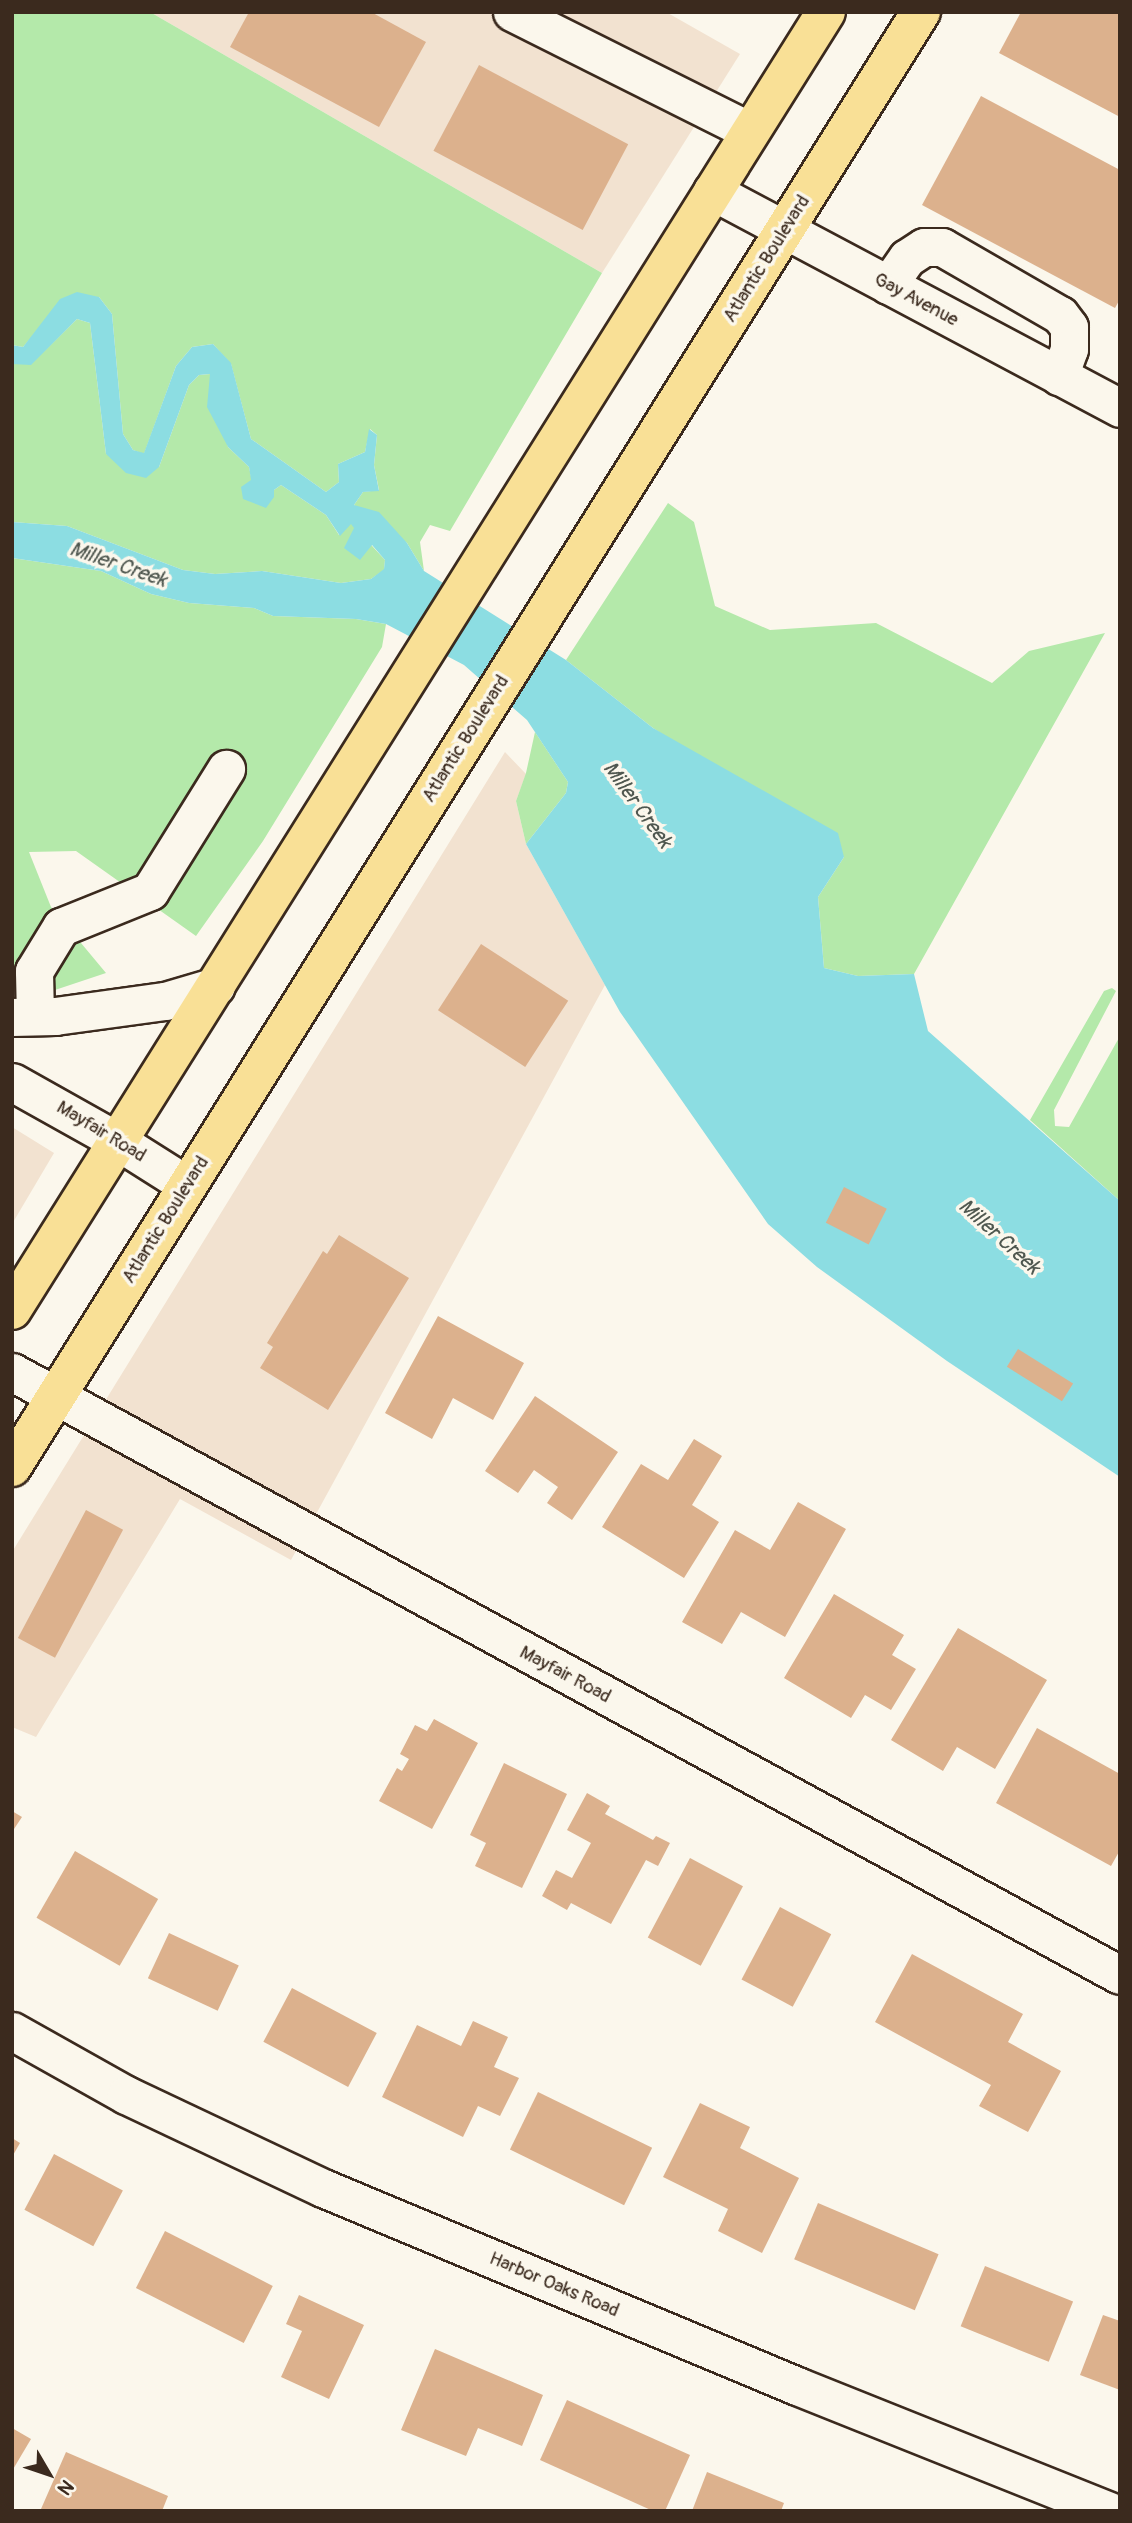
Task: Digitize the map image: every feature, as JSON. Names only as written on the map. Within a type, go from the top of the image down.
[{"type":"main road","points":[[12,1310],[826,12]]},
{"type":"main road","name":"Atlantic Boulevard","points":[[12,1467],[921,12]]},
{"type":"street","points":[[512,12],[750,131]]},
{"type":"street","name":"Gay Avenue","points":[[712,191],[1120,408]]},
{"type":"street","points":[[888,285],[907,258],[924,247],[942,247],[1059,315],[1069,327],[1069,349],[1059,376]]},
{"type":"street","points":[[216,986],[165,1001],[24,1017],[34,971],[61,927],[150,891],[226,769]]},
{"type":"street","name":"Mayfair Road","points":[[12,1082],[119,1142],[187,1185]]},
{"type":"street","name":"Mayfair Road","points":[[12,1372],[1120,1975]]},
{"type":"street","name":"Harbor Oaks Road","points":[[12,2031],[125,2095],[323,2188],[797,2386],[1109,2511]]},
{"type":"shaded area","points":[[150,12],[666,12],[740,54],[602,273]]},
{"type":"shaded area","points":[[505,752],[526,774],[516,801],[526,844],[605,985],[291,1560],[180,1499],[36,1737],[12,1727],[12,1552]]},
{"type":"shaded area","points":[[12,1127],[54,1153],[12,1224]]},
{"type":"green space","points":[[12,12],[150,12],[602,273],[450,531],[430,525],[420,542],[424,571],[407,543],[354,505],[363,492],[379,490],[374,465],[377,435],[370,429],[365,452],[338,464],[339,482],[326,492],[251,439],[231,364],[213,344],[192,347],[176,366],[144,454],[133,450],[123,434],[112,314],[99,297],[42,325],[23,347],[12,345]]},
{"type":"green space","points":[[77,319],[90,323],[106,454],[159,467],[189,385],[199,375],[210,374],[228,447],[249,467],[252,481],[274,490],[281,485],[326,515],[339,535],[351,523],[385,560],[384,570],[371,579],[341,583],[262,571],[215,574],[183,570],[67,526],[12,522],[12,364],[31,364]]},
{"type":"green space","points":[[668,503],[694,522],[715,606],[770,630],[876,623],[992,683],[1029,651],[1105,633],[914,974],[858,976],[824,968],[818,897],[844,857],[653,728],[566,660]]},
{"type":"green space","points":[[12,558],[101,571],[151,594],[189,603],[254,608],[273,616],[356,619],[386,624],[382,647],[263,841],[196,936],[76,851],[29,852],[51,907],[106,973],[52,991],[12,983]]},
{"type":"green space","points":[[535,732],[568,782],[566,793],[526,844],[516,801],[526,773]]},
{"type":"green space","points":[[1112,988],[1116,991],[1054,1110],[1055,1126],[1069,1127],[1120,1036],[1120,1201],[1030,1120],[1104,991]]},
{"type":"water","name":"Miller Creek","points":[[77,292],[99,297],[112,314],[123,434],[133,450],[144,453],[176,366],[192,347],[213,344],[231,363],[251,439],[326,492],[339,482],[338,464],[365,452],[369,429],[377,435],[374,465],[379,491],[363,492],[354,505],[379,512],[407,543],[424,571],[566,660],[653,728],[838,833],[844,857],[818,897],[824,968],[858,976],[914,974],[928,1031],[1120,1201],[1120,1477],[947,1361],[817,1267],[768,1224],[620,1012],[526,844],[566,793],[568,782],[527,720],[464,665],[386,624],[356,619],[273,616],[254,608],[189,603],[151,594],[101,571],[12,558],[12,522],[67,526],[183,570],[215,574],[262,571],[341,583],[371,579],[384,569],[385,560],[372,545],[360,560],[344,548],[354,528],[351,524],[340,536],[326,515],[281,485],[274,490],[274,497],[266,508],[243,499],[241,487],[251,480],[249,467],[228,447],[207,407],[210,374],[199,375],[189,385],[159,467],[146,478],[126,473],[106,454],[90,323],[77,319],[31,365],[12,364],[12,345],[23,347],[60,299]]},
{"type":"building","points":[[249,12],[371,12],[426,42],[379,127],[230,47]]},
{"type":"building","points":[[1021,12],[1120,12],[1120,117],[999,53]]},
{"type":"building","points":[[479,65],[628,144],[583,230],[433,151]]},
{"type":"building","points":[[981,96],[1120,170],[1120,299],[1115,308],[922,205]]},
{"type":"building","points":[[481,944],[568,1001],[525,1067],[438,1010]]},
{"type":"building","points":[[844,1187],[887,1209],[869,1244],[826,1223]]},
{"type":"building","points":[[339,1235],[409,1278],[328,1410],[260,1368],[273,1347],[267,1343],[323,1251],[327,1254]]},
{"type":"building","points":[[438,1316],[524,1363],[493,1420],[453,1398],[432,1439],[385,1413]]},
{"type":"building","points":[[1018,1349],[1073,1383],[1062,1401],[1007,1367]]},
{"type":"building","points":[[535,1396],[618,1452],[572,1520],[547,1503],[558,1487],[534,1470],[518,1493],[485,1471]]},
{"type":"building","points":[[694,1439],[722,1456],[692,1505],[719,1522],[684,1578],[602,1527],[641,1464],[668,1480]]},
{"type":"building","points":[[798,1502],[846,1529],[785,1637],[741,1612],[722,1644],[682,1622],[735,1530],[770,1550]]},
{"type":"building","points":[[86,1510],[123,1530],[55,1658],[18,1638]]},
{"type":"building","points":[[834,1594],[904,1635],[892,1655],[916,1669],[891,1710],[865,1695],[851,1718],[784,1678]]},
{"type":"building","points":[[958,1628],[1047,1680],[995,1769],[957,1747],[943,1771],[891,1740]]},
{"type":"building","points":[[434,1719],[478,1743],[432,1829],[379,1801],[397,1768],[402,1771],[409,1759],[400,1754],[415,1725],[427,1731]]},
{"type":"building","points":[[1037,1728],[1120,1774],[1120,1850],[1111,1866],[996,1803]]},
{"type":"building","points":[[504,1763],[567,1794],[522,1888],[475,1866],[486,1843],[470,1835]]},
{"type":"building","points":[[587,1793],[610,1806],[605,1814],[653,1840],[656,1836],[670,1843],[658,1866],[646,1860],[611,1924],[571,1903],[567,1910],[542,1896],[556,1870],[572,1878],[591,1843],[567,1830]]},
{"type":"building","points":[[12,1811],[22,1817],[12,1832]]},
{"type":"building","points":[[75,1851],[158,1899],[120,1966],[36,1918]]},
{"type":"building","points":[[690,1858],[743,1886],[701,1966],[648,1937]]},
{"type":"building","points":[[780,1907],[831,1934],[793,2007],[742,1979]]},
{"type":"building","points":[[169,1933],[239,1966],[218,2011],[148,1978]]},
{"type":"building","points":[[912,1954],[1023,2014],[1008,2042],[1061,2071],[1028,2132],[979,2106],[991,2085],[875,2022]]},
{"type":"building","points":[[292,1988],[377,2033],[348,2087],[263,2042]]},
{"type":"building","points":[[473,2021],[508,2037],[494,2067],[519,2078],[500,2116],[478,2106],[463,2137],[382,2097],[417,2025],[461,2046]]},
{"type":"building","points":[[538,2092],[652,2148],[624,2205],[510,2150]]},
{"type":"building","points":[[700,2103],[750,2127],[740,2148],[799,2178],[762,2253],[718,2231],[728,2209],[663,2177]]},
{"type":"building","points":[[12,2138],[20,2143],[12,2157]]},
{"type":"building","points":[[54,2154],[123,2191],[93,2246],[24,2210]]},
{"type":"building","points":[[818,2203],[939,2254],[915,2310],[794,2259]]},
{"type":"building","points":[[165,2231],[273,2286],[244,2343],[136,2288]]},
{"type":"building","points":[[985,2266],[1073,2302],[1049,2362],[961,2326]]},
{"type":"building","points":[[299,2295],[364,2325],[329,2399],[281,2377],[302,2331],[286,2324]]},
{"type":"building","points":[[1103,2315],[1120,2321],[1120,2390],[1080,2375]]},
{"type":"building","points":[[435,2349],[543,2395],[522,2446],[478,2428],[466,2456],[401,2430]]},
{"type":"building","points":[[567,2400],[690,2455],[665,2511],[653,2511],[540,2460]]},
{"type":"building","points":[[12,2428],[31,2439],[12,2471]]},
{"type":"building","points":[[66,2452],[168,2496],[162,2511],[41,2509]]},
{"type":"building","points":[[707,2472],[784,2503],[781,2511],[692,2511]]}]
